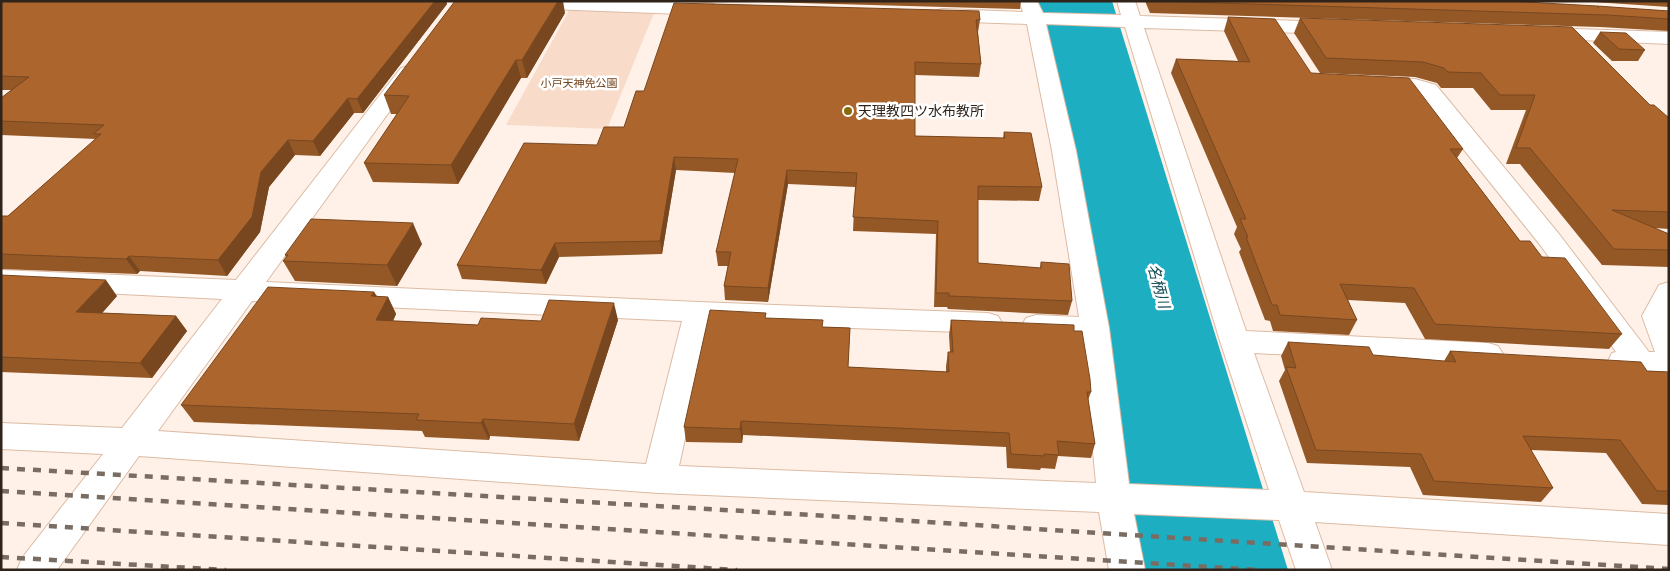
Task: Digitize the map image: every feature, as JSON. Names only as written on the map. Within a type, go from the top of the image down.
[{"type":"street","points":[[493,1],[724,10]]},
{"type":"street","points":[[1031,9],[1064,151],[1095,328],[1121,497],[1127,570]]},
{"type":"street","points":[[927,15],[1031,9],[1129,11],[1278,26],[1356,28]]},
{"type":"street","points":[[1129,11],[1235,341],[1283,505],[1314,570]]},
{"type":"street","points":[[1278,26],[1292,49]]},
{"type":"street","points":[[1521,34],[1669,38]]},
{"type":"street","points":[[1570,35],[1590,55]]},
{"type":"street","points":[[36,570],[420,56]]},
{"type":"street","points":[[1350,82],[1415,85],[1428,90],[1550,240],[1640,362]]},
{"type":"street","points":[[1,279],[698,312],[1095,328]]},
{"type":"street","points":[[1669,292],[1656,316],[1669,351]]},
{"type":"street","points":[[659,479],[698,312]]},
{"type":"street","points":[[1235,341],[1513,355]]},
{"type":"street","points":[[1593,360],[1669,364]]},
{"type":"street","points":[[1,436],[131,442],[659,479],[1283,505],[1669,530]]},
{"type":"green space","name":"小戸天神免公園","points":[[572,5],[656,8],[607,129],[506,125]]},
{"type":"water","name":"名柄川","points":[[1038,1],[1112,1],[1288,570],[1141,570],[1059,85]]},
{"type":"building","points":[[1,1],[435,1],[357,99],[348,98],[313,141],[288,140],[261,172],[252,217],[218,260],[129,256],[126,259],[1,254],[1,216],[8,216],[101,134],[93,134],[104,125],[1,121],[1,98],[29,77],[1,76]]},
{"type":"building","points":[[455,1],[558,1],[522,60],[516,60],[451,165],[364,163],[409,96],[384,95]]},
{"type":"building","points":[[1153,1],[1507,1],[1669,11],[1669,19],[1607,15]]},
{"type":"building","points":[[674,3],[979,11],[980,20],[976,20],[981,64],[915,62],[915,136],[1005,138],[1004,132],[1031,133],[1042,187],[978,186],[978,263],[1041,268],[1041,262],[1069,264],[1072,301],[949,296],[949,293],[936,293],[938,221],[853,217],[857,173],[787,170],[768,288],[724,286],[731,252],[716,252],[738,159],[674,157],[660,241],[555,243],[541,270],[457,265],[524,143],[597,145],[604,127],[624,127],[636,91],[644,91]]},
{"type":"building","points":[[1228,17],[1275,19],[1311,73],[1409,78],[1463,149],[1450,149],[1520,241],[1530,241],[1542,257],[1565,258],[1622,334],[1435,324],[1414,288],[1340,284],[1357,320],[1280,315],[1277,305],[1272,305],[1246,237],[1248,237],[1240,219],[1246,219],[1176,59],[1250,62]]},
{"type":"building","points":[[1300,18],[1572,27],[1650,105],[1654,105],[1669,118],[1669,212],[1612,210],[1669,234],[1669,250],[1614,249],[1530,148],[1516,148],[1535,95],[1500,95],[1481,73],[1448,72],[1444,68],[1423,62],[1326,58]]},
{"type":"building","points":[[1600,32],[1626,33],[1645,50],[1619,49]]},
{"type":"building","points":[[311,219],[413,223],[387,265],[283,261],[288,255],[285,255]]},
{"type":"building","points":[[1,275],[106,280],[76,312],[176,316],[140,363],[1,357]]},
{"type":"building","points":[[268,287],[374,292],[371,296],[388,297],[376,320],[478,325],[481,318],[541,321],[549,300],[614,303],[574,424],[483,419],[481,423],[416,420],[419,414],[181,405]]},
{"type":"building","points":[[710,310],[766,313],[765,318],[823,320],[822,327],[850,328],[848,367],[949,372],[948,352],[953,352],[951,320],[1074,325],[1074,331],[1082,331],[1090,379],[1091,392],[1087,392],[1095,444],[1057,441],[1059,455],[1044,454],[1044,456],[1011,454],[1009,433],[741,421],[740,429],[684,427]]},
{"type":"building","points":[[1288,342],[1369,347],[1373,355],[1456,362],[1450,351],[1641,362],[1647,371],[1669,372],[1669,491],[1657,491],[1620,440],[1523,436],[1553,488],[1434,481],[1421,454],[1316,450],[1286,367],[1296,368]]},
{"type":"railway","points":[[1,468],[863,518],[1669,569]]},
{"type":"railway","points":[[1,491],[1259,570]]},
{"type":"railway","points":[[1,523],[737,570]]},
{"type":"railway","points":[[1,557],[226,570]]},
{"type":"place","name":"天理教四ツ水布教所","points":[[848,111]]}]
